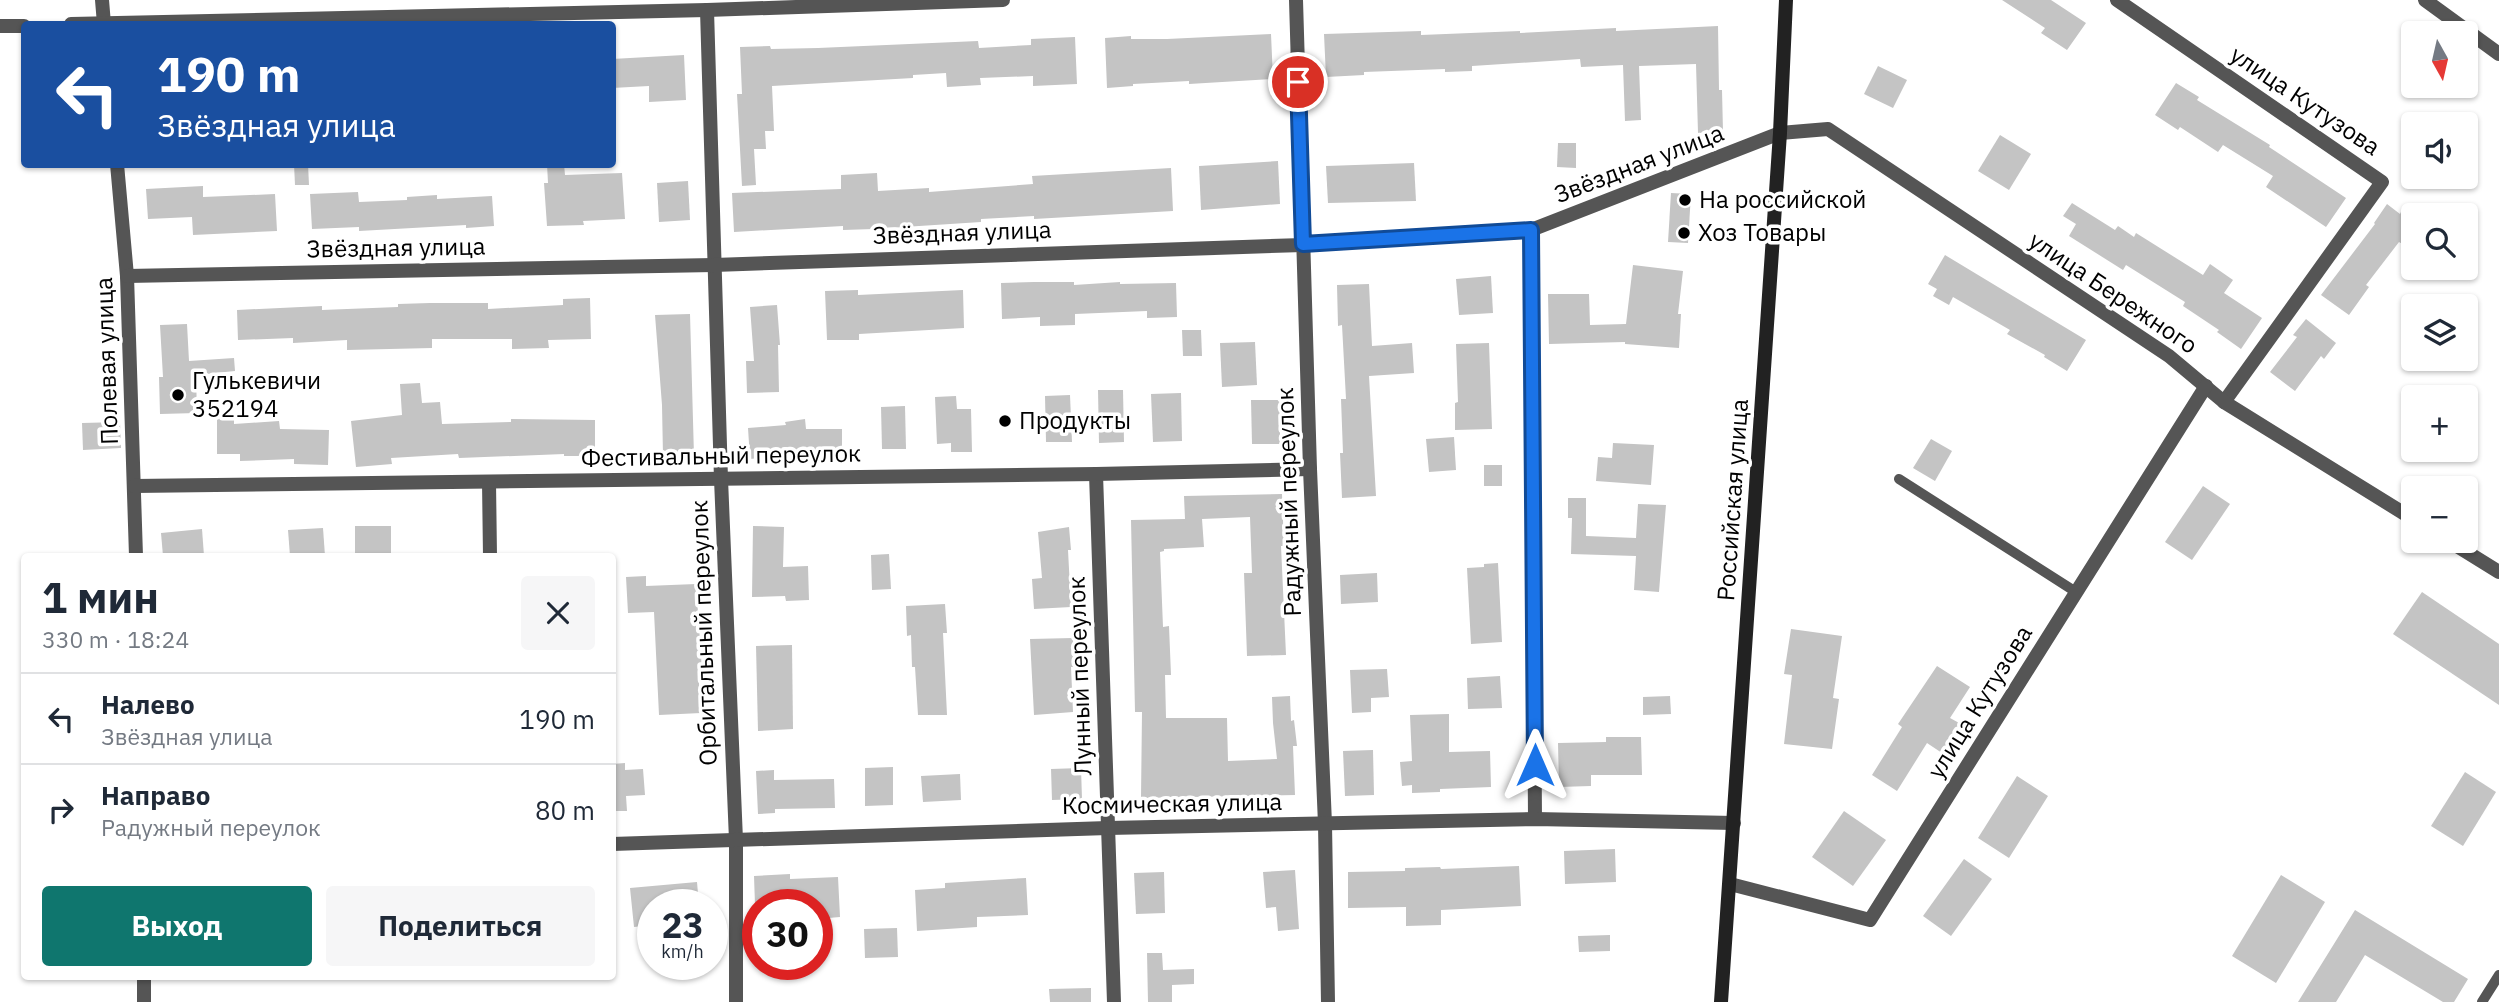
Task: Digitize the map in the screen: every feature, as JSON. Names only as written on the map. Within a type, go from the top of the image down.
[{"type":"street","points":[[102,0],[104,21]]},
{"type":"street","points":[[233,21],[1003,0]]},
{"type":"street","name":"Радужный переулок","points":[[1296,0],[1310,469],[1325,824],[1328,1002]]},
{"type":"street","name":"Российская улица","points":[[1721,1002],[1780,133],[1786,0]]},
{"type":"street","name":"улица Кутузова","points":[[2117,0],[2382,182],[2224,402]]},
{"type":"street","points":[[2425,0],[2499,54]]},
{"type":"street","name":"Орбитальный переулок","points":[[707,10],[721,479],[736,840],[736,1002]]},
{"type":"street","points":[[0,26],[21,26]]},
{"type":"street","name":"улица Бережного","points":[[1780,133],[1828,129],[2169,356],[2224,402],[2401,512]]},
{"type":"street","name":"Звёздная улица","points":[[127,276],[714,265],[1303,244],[1531,230],[1780,133]]},
{"type":"street","name":"Полевая улица","points":[[117,168],[127,276],[136,553]]},
{"type":"street","points":[[1531,230],[1535,819]]},
{"type":"street","name":"улица Кутузова","points":[[1730,884],[1870,920],[2206,386]]},
{"type":"street","name":"Фестивальный переулок","points":[[134,486],[1310,469]]},
{"type":"street","name":"Лунный переулок","points":[[1096,474],[1114,1002]]},
{"type":"street","points":[[489,482],[490,553]]},
{"type":"street","points":[[2468,553],[2499,572]]},
{"type":"street","name":"Космическая улица","points":[[616,844],[1108,828],[1535,819],[1734,824]]},
{"type":"street","points":[[144,980],[145,1002]]},
{"type":"lane","points":[[1899,479],[2076,592]]},
{"type":"lane","points":[[2482,1002],[2499,975]]},
{"type":"building","points":[[2002,0],[2051,0],[2086,23],[2067,50],[2041,33],[2045,28]]},
{"type":"building","points":[[1718,26],[1723,132],[1698,133],[1696,64],[1639,66],[1641,120],[1625,121],[1623,65],[1581,67],[1580,59],[1472,66],[1472,71],[1445,72],[1445,69],[1364,72],[1364,75],[1326,77],[1324,34],[1421,31],[1421,35],[1520,33]]},
{"type":"building","points":[[1271,34],[1273,79],[1133,84],[1107,88],[1105,38],[1131,36],[1131,39],[1167,39]]},
{"type":"building","points":[[1075,37],[1077,84],[1033,86],[1033,76],[980,78],[981,85],[947,87],[946,73],[913,75],[913,78],[772,86],[774,131],[765,131],[766,149],[754,149],[756,185],[742,186],[737,94],[742,94],[740,47],[818,48],[978,41],[979,48],[1031,45],[1031,39]]},
{"type":"building","points":[[684,55],[686,100],[649,102],[649,86],[616,88],[616,59]]},
{"type":"building","points":[[1878,66],[1907,80],[1893,108],[1864,94]]},
{"type":"building","points":[[2176,83],[2199,97],[2197,100],[2270,145],[2269,147],[2346,198],[2326,227],[2266,187],[2273,176],[2223,145],[2218,152],[2180,127],[2178,130],[2155,115]]},
{"type":"building","points":[[2000,135],[2031,154],[2009,190],[1978,171]]},
{"type":"building","points":[[1558,143],[1576,143],[1576,168],[1557,167]]},
{"type":"building","points":[[1278,161],[1280,204],[1201,210],[1199,166]]},
{"type":"building","points":[[1414,163],[1416,201],[1328,203],[1326,166]]},
{"type":"building","points":[[294,168],[308,168],[309,185],[295,185]]},
{"type":"building","points":[[547,168],[564,168],[565,175],[622,173],[625,219],[583,221],[584,225],[547,226],[544,183],[548,183]]},
{"type":"building","points":[[1171,168],[1173,211],[1034,219],[1034,216],[981,219],[981,222],[873,229],[843,230],[843,226],[734,232],[732,193],[841,189],[841,175],[877,173],[878,191],[929,188],[929,192],[1033,184],[1032,176]]},
{"type":"building","points":[[688,181],[690,220],[659,222],[657,183]]},
{"type":"building","points":[[203,186],[203,197],[275,194],[277,231],[193,235],[192,217],[148,219],[146,189]]},
{"type":"building","points":[[358,192],[359,202],[407,200],[407,197],[437,195],[437,199],[492,196],[494,226],[359,231],[359,227],[312,229],[310,194]]},
{"type":"building","points":[[1671,193],[1691,194],[1688,243],[1668,242]]},
{"type":"building","points":[[2072,203],[2115,230],[2118,226],[2134,237],[2136,233],[2203,275],[2210,264],[2233,280],[2224,293],[2262,318],[2241,349],[2217,332],[2219,330],[2183,306],[2185,302],[2126,265],[2123,270],[2069,236],[2076,224],[2063,216]]},
{"type":"building","points":[[2387,204],[2400,214],[2401,212],[2401,243],[2399,242],[2366,285],[2369,287],[2349,315],[2321,295]]},
{"type":"building","points":[[1945,255],[2086,340],[2067,371],[2007,334],[2010,330],[1953,297],[1949,305],[1933,296],[1937,289],[1928,284]]},
{"type":"building","points":[[1633,265],[1683,271],[1678,314],[1681,314],[1679,348],[1625,342],[1549,344],[1548,294],[1589,294],[1590,325],[1626,324]]},
{"type":"building","points":[[1491,276],[1493,313],[1459,315],[1456,279]]},
{"type":"building","points":[[1074,282],[1074,285],[1176,283],[1177,317],[1147,318],[1147,311],[1075,314],[1075,325],[1040,326],[1040,317],[1002,319],[1001,283]]},
{"type":"building","points":[[1369,284],[1372,346],[1412,343],[1414,373],[1369,376],[1376,496],[1342,498],[1341,399],[1346,399],[1342,325],[1338,326],[1337,285]]},
{"type":"building","points":[[858,290],[858,295],[963,290],[964,328],[859,334],[859,340],[827,340],[825,291]]},
{"type":"building","points":[[590,298],[591,339],[548,340],[549,348],[512,349],[512,339],[432,339],[432,348],[347,350],[347,340],[293,343],[293,338],[238,340],[237,310],[322,306],[322,310],[430,303],[488,303],[488,309],[563,305],[563,299]]},
{"type":"building","points":[[777,305],[779,392],[747,393],[746,361],[754,361],[750,307]]},
{"type":"building","points":[[690,314],[694,456],[663,456],[655,315]]},
{"type":"building","points":[[2306,319],[2336,343],[2324,359],[2321,356],[2295,391],[2270,372],[2297,337],[2293,335]]},
{"type":"building","points":[[187,324],[189,361],[234,358],[235,371],[196,375],[197,413],[160,414],[159,377],[163,377],[160,325]]},
{"type":"building","points":[[1182,330],[1201,330],[1202,356],[1183,356]]},
{"type":"building","points":[[1255,342],[1257,385],[1222,387],[1220,343]]},
{"type":"building","points":[[1489,343],[1492,429],[1455,430],[1455,403],[1458,402],[1456,344]]},
{"type":"building","points":[[420,383],[422,403],[440,402],[442,424],[511,422],[511,419],[595,420],[595,456],[564,454],[459,458],[458,454],[391,458],[392,464],[356,467],[351,421],[402,415],[400,384]]},
{"type":"building","points":[[1098,390],[1123,390],[1124,442],[1099,443]]},
{"type":"building","points":[[1181,393],[1182,441],[1153,442],[1151,394]]},
{"type":"building","points":[[1070,395],[1072,442],[1046,442],[1045,396]]},
{"type":"building","points":[[956,396],[957,409],[971,409],[972,452],[951,452],[951,443],[937,444],[935,397]]},
{"type":"building","points":[[1251,400],[1280,400],[1280,444],[1252,444]]},
{"type":"building","points":[[905,406],[906,449],[882,449],[881,407]]},
{"type":"building","points":[[217,417],[234,417],[234,424],[279,421],[280,429],[329,430],[328,465],[294,464],[294,459],[240,461],[240,454],[217,454]]},
{"type":"building","points":[[805,419],[806,429],[842,429],[842,452],[750,459],[748,428],[786,425],[785,422]]},
{"type":"building","points":[[120,422],[121,448],[83,450],[82,423]]},
{"type":"building","points":[[1454,437],[1456,470],[1429,472],[1426,439]]},
{"type":"building","points":[[1931,439],[1952,451],[1935,481],[1913,468]]},
{"type":"building","points":[[1613,443],[1654,445],[1651,485],[1596,481],[1598,457],[1612,458]]},
{"type":"building","points":[[1484,465],[1502,465],[1502,486],[1484,486]]},
{"type":"building","points":[[2203,486],[2230,504],[2192,560],[2165,542]]},
{"type":"building","points":[[1282,494],[1284,546],[1281,546],[1286,655],[1247,656],[1244,573],[1252,573],[1250,517],[1202,519],[1204,547],[1164,549],[1160,552],[1163,627],[1169,626],[1171,675],[1165,675],[1166,718],[1227,718],[1228,761],[1277,759],[1272,697],[1290,696],[1291,721],[1294,720],[1297,746],[1293,746],[1295,795],[1141,798],[1142,712],[1135,712],[1131,520],[1185,519],[1184,496]]},
{"type":"building","points":[[1568,498],[1586,498],[1586,536],[1636,538],[1638,504],[1666,505],[1659,592],[1634,590],[1636,556],[1571,554],[1572,518],[1568,518]]},
{"type":"building","points":[[355,526],[391,526],[391,553],[355,553]]},
{"type":"building","points":[[753,526],[784,527],[783,567],[808,566],[809,600],[786,601],[785,596],[752,597]]},
{"type":"building","points":[[1069,527],[1071,607],[1034,609],[1032,579],[1042,578],[1038,532]]},
{"type":"building","points":[[323,528],[325,553],[290,553],[288,530]]},
{"type":"building","points":[[202,529],[204,553],[163,553],[161,533]]},
{"type":"building","points":[[889,554],[891,589],[872,590],[871,555]]},
{"type":"building","points":[[1498,563],[1502,642],[1471,644],[1467,568]]},
{"type":"building","points":[[1377,573],[1378,602],[1341,604],[1340,575]]},
{"type":"building","points":[[646,576],[646,586],[696,584],[702,669],[698,669],[701,713],[659,715],[654,612],[628,613],[626,577]]},
{"type":"building","points":[[2422,592],[2499,644],[2499,705],[2393,634]]},
{"type":"building","points":[[945,604],[947,633],[943,633],[947,715],[918,715],[911,635],[907,636],[906,606]]},
{"type":"building","points":[[1791,629],[1842,636],[1833,698],[1839,699],[1832,749],[1784,744],[1792,675],[1784,674]]},
{"type":"building","points":[[1073,638],[1073,712],[1034,715],[1030,639]]},
{"type":"building","points":[[792,645],[793,729],[758,731],[756,646]]},
{"type":"building","points":[[1937,666],[1970,687],[1950,718],[1961,724],[1942,753],[1927,743],[1897,791],[1872,775],[1902,727],[1898,724]]},
{"type":"building","points":[[1387,669],[1389,697],[1371,698],[1371,712],[1352,713],[1350,670]]},
{"type":"building","points":[[1500,676],[1502,708],[1468,709],[1467,678]]},
{"type":"building","points":[[1670,696],[1671,714],[1643,715],[1643,697]]},
{"type":"building","points":[[1449,714],[1449,752],[1490,751],[1491,787],[1412,793],[1412,785],[1402,786],[1400,762],[1412,761],[1410,715]]},
{"type":"building","points":[[1606,737],[1641,737],[1642,775],[1591,775],[1591,786],[1559,787],[1558,743],[1606,742]]},
{"type":"building","points":[[1373,750],[1374,795],[1345,796],[1343,751]]},
{"type":"building","points":[[625,763],[625,770],[643,769],[645,795],[626,796],[627,811],[616,811],[616,764]]},
{"type":"building","points":[[893,767],[893,805],[865,806],[865,768]]},
{"type":"building","points":[[1081,768],[1082,799],[1052,800],[1051,769]]},
{"type":"building","points":[[774,770],[774,780],[834,779],[835,808],[775,809],[775,813],[758,814],[756,771]]},
{"type":"building","points":[[2465,772],[2496,792],[2463,846],[2431,826]]},
{"type":"building","points":[[960,774],[961,800],[923,802],[921,776]]},
{"type":"building","points":[[2017,776],[2048,796],[2009,858],[1978,838]]},
{"type":"building","points":[[1844,811],[1886,840],[1853,886],[1812,857]]},
{"type":"building","points":[[1615,849],[1616,882],[1565,884],[1564,851]]},
{"type":"building","points":[[1964,859],[1992,879],[1951,936],[1923,916]]},
{"type":"building","points":[[1519,866],[1521,906],[1441,910],[1441,925],[1406,926],[1406,907],[1348,908],[1348,872]]},
{"type":"building","points":[[1295,870],[1299,929],[1278,931],[1276,907],[1266,908],[1263,872]]},
{"type":"building","points":[[1164,872],[1165,913],[1136,914],[1134,873]]},
{"type":"building","points":[[790,874],[790,879],[838,877],[840,917],[833,918],[833,889],[754,889],[754,876]]},
{"type":"building","points":[[2281,875],[2325,902],[2276,983],[2232,956]]},
{"type":"building","points":[[1026,878],[1028,915],[977,917],[977,927],[917,931],[915,890],[945,888],[945,883]]},
{"type":"building","points":[[697,882],[698,889],[637,889],[637,927],[634,927],[630,888]]},
{"type":"building","points":[[2355,910],[2468,979],[2454,1002],[2443,1002],[2365,955],[2336,1002],[2298,1002]]},
{"type":"building","points":[[897,928],[898,957],[865,958],[864,929]]},
{"type":"building","points":[[1610,935],[1610,951],[1579,952],[1578,936]]},
{"type":"building","points":[[1147,953],[1162,953],[1163,970],[1194,969],[1194,984],[1172,985],[1172,1002],[1148,1002]]},
{"type":"building","points":[[1091,988],[1091,1002],[1050,1002],[1049,989]]},
{"type":"place","name":"На российской","points":[[1685,200]]},
{"type":"place","name":"Хоз Товары","points":[[1684,233]]},
{"type":"place","name":"Гулькевичи 352194","points":[[178,395]]},
{"type":"place","name":"Продукты","points":[[1005,421]]},
{"type":"route","points":[[1298,82],[1303,244],[1531,230],[1535,765]]}]
